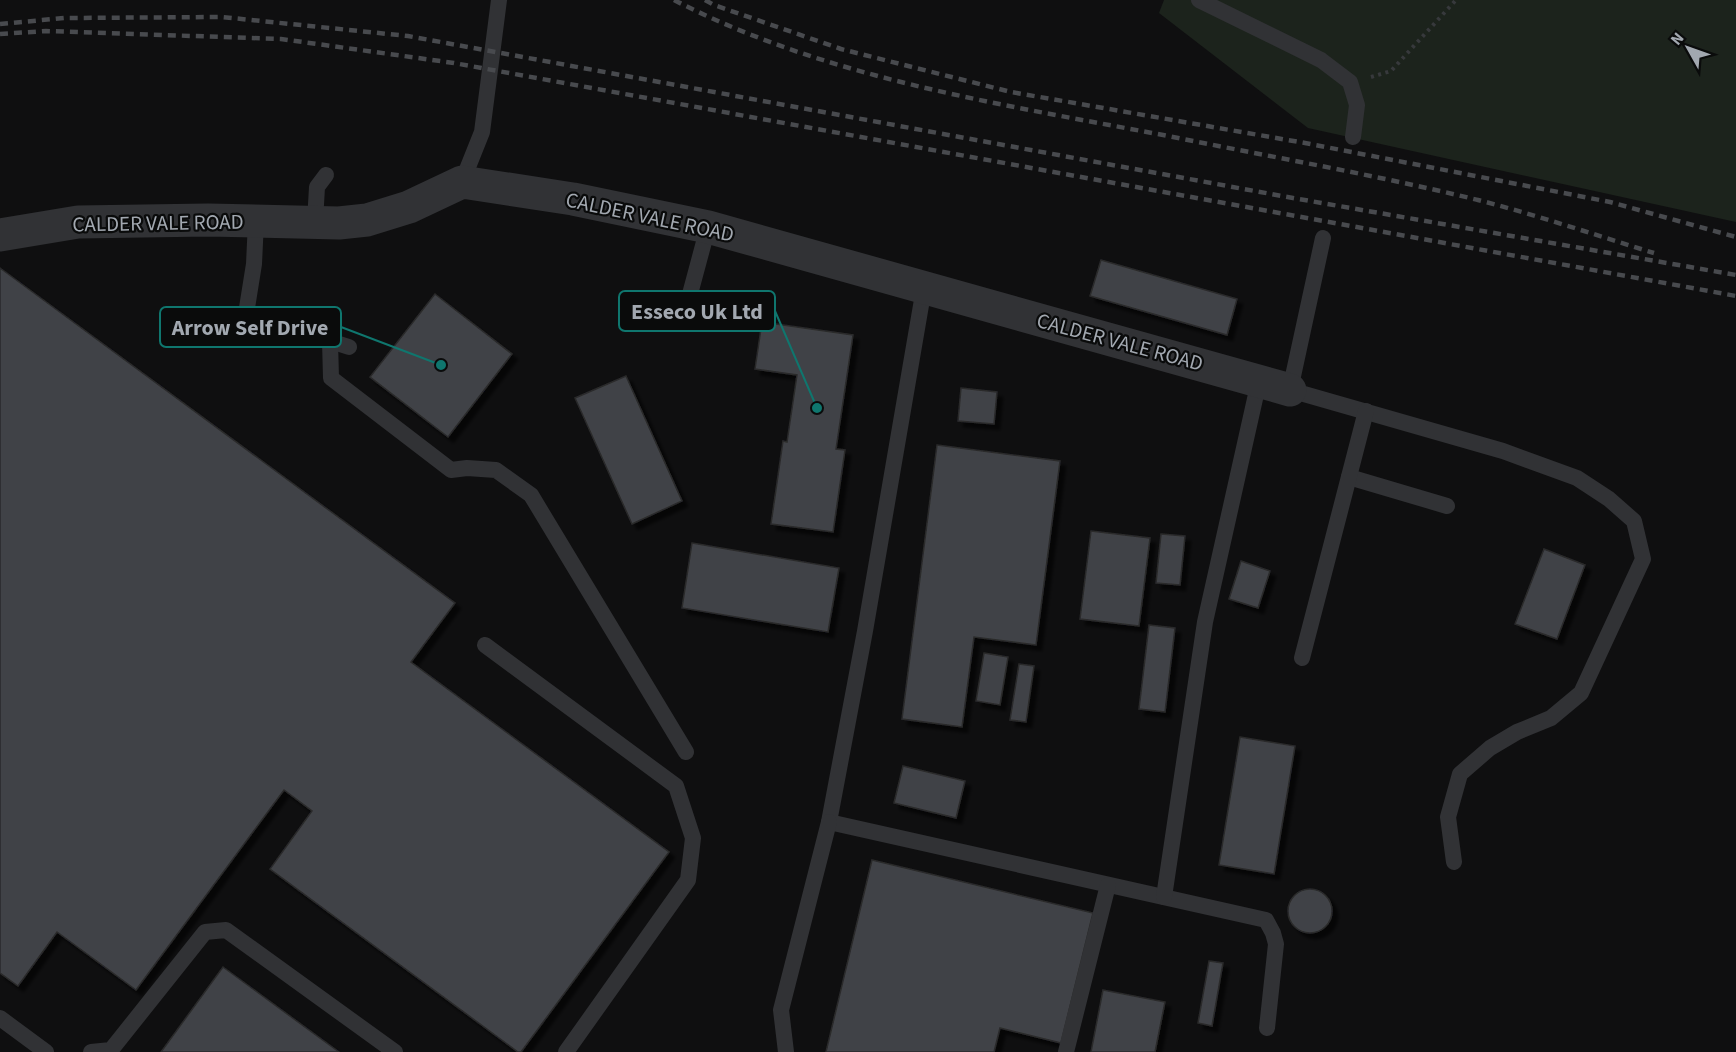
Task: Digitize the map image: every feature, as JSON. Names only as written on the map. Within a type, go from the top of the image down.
[{"type":"street","name":"CALDER VALE ROAD","points":[[0,235],[78,222],[256,220],[339,223],[367,220],[409,207],[462,182],[573,199],[708,227],[1290,390]]},
{"type":"lane","points":[[462,182],[482,132],[499,0]]},
{"type":"lane","points":[[1199,0],[1321,60],[1350,82],[1357,105],[1353,137]]},
{"type":"lane","points":[[315,222],[317,187],[326,175]]},
{"type":"lane","points":[[256,220],[254,264],[246,315],[349,347]]},
{"type":"lane","points":[[690,294],[708,227]]},
{"type":"lane","points":[[1323,238],[1290,390],[1503,451],[1577,478],[1609,499],[1634,521],[1643,559],[1581,693],[1551,718],[1517,732],[1490,748],[1460,774],[1448,818],[1454,862]]},
{"type":"lane","points":[[786,1052],[781,1010],[829,822],[865,631],[924,288]]},
{"type":"lane","points":[[330,341],[331,378],[451,470],[467,468],[496,470],[531,495],[686,752]]},
{"type":"lane","points":[[1164,897],[1205,622],[1259,381]]},
{"type":"lane","points":[[1302,658],[1366,411]]},
{"type":"lane","points":[[1349,477],[1447,506]]},
{"type":"lane","points":[[485,645],[676,786],[693,838],[688,880],[567,1052]]},
{"type":"lane","points":[[829,822],[1266,920],[1276,944],[1267,1028]]},
{"type":"lane","points":[[1066,1052],[1107,885]]},
{"type":"lane","points":[[91,1052],[111,1050],[205,932],[226,930],[395,1052]]},
{"type":"lane","points":[[0,1018],[46,1052]]},
{"type":"path","points":[[1350,82],[1391,71],[1456,0]]},
{"type":"shaded area","points":[[1164,0],[1736,0],[1736,222],[1308,128],[1159,13]]},
{"type":"building","points":[[1101,260],[1237,299],[1227,335],[1090,296]]},
{"type":"building","points":[[0,268],[455,603],[411,662],[669,852],[521,1052],[270,869],[312,811],[284,790],[136,990],[57,932],[18,986],[0,973]]},
{"type":"building","points":[[435,294],[512,354],[448,437],[370,377]]},
{"type":"building","points":[[762,322],[853,335],[836,449],[845,450],[833,532],[771,524],[783,441],[787,442],[797,375],[755,369]]},
{"type":"building","points":[[626,376],[682,501],[632,524],[575,398]]},
{"type":"building","points":[[961,388],[997,392],[994,424],[958,421]]},
{"type":"building","points":[[937,445],[1060,461],[1036,645],[974,637],[962,727],[902,719]]},
{"type":"building","points":[[1091,531],[1150,538],[1139,626],[1080,619]]},
{"type":"building","points":[[1161,534],[1185,536],[1180,585],[1156,583]]},
{"type":"building","points":[[692,543],[839,568],[828,632],[682,608]]},
{"type":"building","points":[[1544,549],[1585,565],[1557,639],[1515,624]]},
{"type":"building","points":[[1241,561],[1270,571],[1258,608],[1229,599]]},
{"type":"building","points":[[1149,625],[1175,628],[1165,712],[1139,709]]},
{"type":"building","points":[[984,653],[1008,657],[1000,705],[976,701]]},
{"type":"building","points":[[1019,664],[1034,666],[1026,722],[1010,720]]},
{"type":"building","points":[[1240,737],[1295,746],[1274,874],[1219,865]]},
{"type":"building","points":[[903,766],[965,781],[956,818],[894,803]]},
{"type":"building","points":[[872,860],[1093,913],[1061,1043],[1000,1028],[994,1052],[826,1052]]},
{"type":"building","points":[[1310,889],[1318,890],[1326,895],[1331,903],[1331,919],[1326,927],[1318,932],[1310,933],[1302,932],[1294,927],[1289,919],[1288,911],[1289,903],[1294,895],[1302,890]]},
{"type":"building","points":[[1209,961],[1223,963],[1212,1026],[1198,1023]]},
{"type":"building","points":[[223,967],[339,1052],[161,1052]]},
{"type":"building","points":[[1103,990],[1165,1002],[1155,1052],[1091,1052]]},
{"type":"railway","points":[[674,0],[733,27],[793,50],[916,86],[1440,191],[1522,212],[1654,253]]},
{"type":"railway","points":[[705,0],[841,49],[1011,92],[1305,143],[1610,202],[1736,237]]},
{"type":"railway","points":[[0,24],[64,18],[222,17],[408,36],[1293,198],[1736,275]]},
{"type":"railway","points":[[0,34],[46,31],[281,39],[454,63],[1736,296]]},
{"type":"place","name":"Arrow Self Drive","points":[[441,365]]},
{"type":"place","name":"Esseco Uk Ltd","points":[[817,408]]}]
